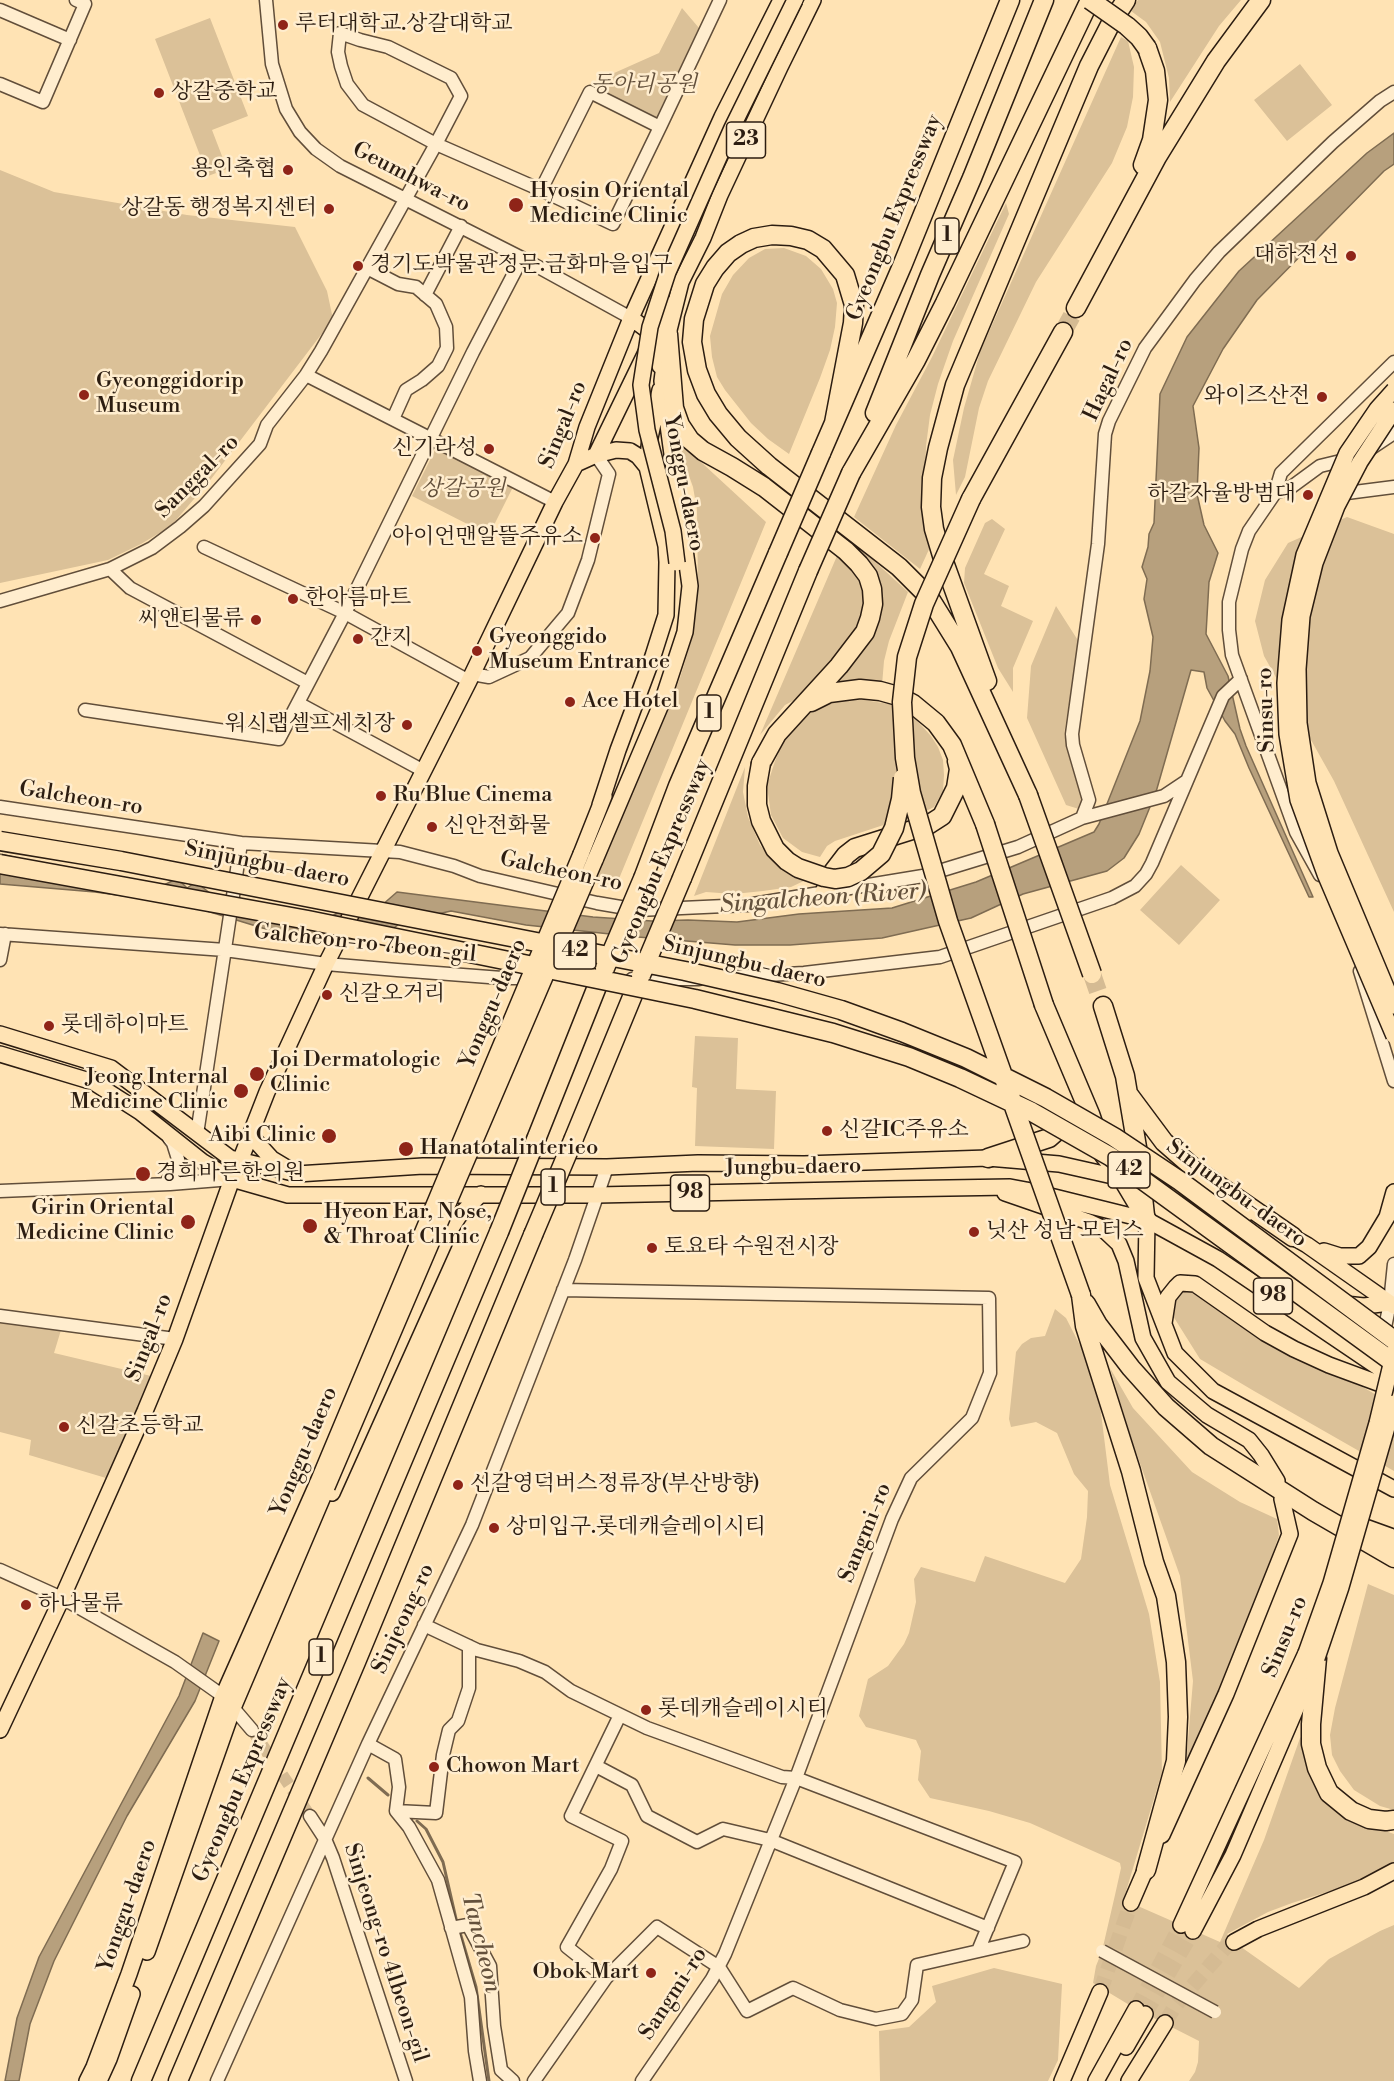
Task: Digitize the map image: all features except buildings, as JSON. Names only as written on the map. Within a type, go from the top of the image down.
[{"type":"highway","name":"Gyeongbu Expressway","points":[[141,2081],[499,1232],[598,984],[644,876],[678,786],[902,266],[1010,0]]},
{"type":"highway","name":"1","points":[[851,473],[1044,0]]},
{"type":"highway","points":[[851,473],[916,360],[945,303],[1090,0],[1139,37],[1152,58],[1157,84],[1158,100],[1152,140],[1135,188],[1108,250]]},
{"type":"highway","points":[[1092,974],[943,559],[934,529],[931,507],[932,478],[945,416],[955,385],[1089,66],[1111,23],[1126,0]]},
{"type":"highway","points":[[1076,308],[1157,157],[1216,61],[1262,0]]},
{"type":"highway","points":[[834,423],[853,323],[854,305],[845,275],[823,249],[808,240],[772,235],[754,238],[741,244],[728,253],[710,276],[705,284],[694,319],[692,342],[697,370],[706,394],[718,414],[738,438],[769,466],[899,567],[929,597],[960,647],[1028,795]]},
{"type":"highway","points":[[1063,332],[971,499],[924,604],[907,657],[902,702],[905,758],[911,793],[948,921],[1081,1295],[1098,1325],[1131,1368],[1166,1407],[1211,1446],[1313,1511],[1394,1558]]},
{"type":"highway","points":[[661,335],[674,408],[680,425],[690,441],[776,496],[846,551],[868,576],[872,589],[873,604],[865,632],[839,666],[770,744],[761,763],[757,786],[757,806],[761,821],[775,849],[798,868],[824,877],[835,879],[848,877],[861,871],[881,854],[888,843],[898,814],[905,758]]},
{"type":"highway","name":"Gyeongbu Expressway","points":[[178,2081],[356,1662],[808,571],[851,473]]},
{"type":"highway","points":[[790,720],[813,701],[829,693],[846,689],[880,691],[898,696],[924,712],[946,734],[952,745],[985,824],[1044,1005],[1071,1101],[1070,1113],[1065,1124],[1049,1138],[988,1158]]},
{"type":"highway","points":[[824,894],[832,872],[855,848],[928,825],[942,816],[952,798],[958,778],[952,745]]},
{"type":"highway","name":"Sinjungbu-daero","points":[[0,841],[121,861],[685,971],[777,992],[841,1010],[966,1058],[1046,1098],[1114,1137],[1180,1181],[1394,1340]]},
{"type":"highway","name":"Sinjungbu-daero","points":[[0,864],[308,920],[695,999],[823,1030],[909,1057],[1032,1112],[1111,1157],[1385,1364]]},
{"type":"highway","points":[[1044,1005],[1090,1114],[1104,1155],[1122,1178],[1147,1220]]},
{"type":"highway","points":[[1102,1006],[1129,1095],[1143,1183]]},
{"type":"highway","points":[[1129,1095],[1164,1143],[1196,1170],[1300,1241]]},
{"type":"highway","points":[[1081,1295],[1085,1326],[1131,1471],[1154,1562],[1166,1596],[1176,1662],[1178,1717],[1176,1761],[1146,1870]]},
{"type":"highway","points":[[1313,1511],[1394,1539]]},
{"type":"highway","points":[[1312,1655],[1311,1744],[1317,1768],[1329,1793],[1351,1811],[1370,1819],[1394,1820]]},
{"type":"main road","name":"Singal-ro","points":[[240,1161],[267,1092],[328,960],[576,464],[587,427],[631,318],[722,117],[781,0]]},
{"type":"main road","name":"Yonggu-daero","points":[[588,857],[600,805],[656,675],[675,612],[676,563],[673,531],[647,430],[641,385],[650,327],[668,272],[732,128],[795,0]]},
{"type":"main road","name":"Yonggu-daero","points":[[87,2081],[129,1974],[223,1696],[323,1484],[588,857],[662,702],[685,632],[690,586],[663,381],[661,335],[681,282],[703,238],[720,195],[813,0]]},
{"type":"main road","points":[[596,455],[629,390],[661,335],[631,318]]},
{"type":"main road","points":[[600,805],[666,615],[666,546],[647,467],[650,438],[663,381]]},
{"type":"main road","name":"Sinsu-ro","points":[[1394,390],[1377,409],[1347,453],[1304,555],[1290,620],[1285,683],[1287,735],[1298,800],[1325,873],[1394,1036]]},
{"type":"main road","name":"Sinsu-ro","points":[[1394,410],[1360,462],[1337,507],[1315,563],[1302,616],[1298,680],[1299,723],[1308,783],[1330,853],[1394,1006]]},
{"type":"main road","points":[[576,464],[596,455],[616,450],[630,451],[638,456],[647,467]]},
{"type":"main road","name":"Jungbu-daero","points":[[0,1034],[111,1068],[230,1158],[297,1174],[423,1166],[607,1167],[698,1163],[804,1164],[988,1158],[1059,1164],[1180,1190],[1231,1205],[1300,1241],[1392,1304]]},
{"type":"main road","name":"Jungbu-daero","points":[[0,1054],[93,1082],[140,1112],[203,1162],[232,1179],[288,1195],[597,1195],[988,1188],[1026,1190],[1147,1220],[1218,1259],[1385,1364],[1394,1378]]},
{"type":"main road","points":[[251,1136],[272,1159],[297,1174]]},
{"type":"main road","name":"Singal-ro","points":[[0,1730],[62,1598],[175,1339],[232,1179]]},
{"type":"main road","points":[[1143,1183],[1147,1220],[1146,1278],[1175,1353],[1213,1391],[1394,1489]]},
{"type":"main road","points":[[988,1188],[1089,1222],[1102,1228],[1119,1244],[1126,1262],[1143,1338],[1168,1382],[1207,1414],[1249,1440],[1276,1481]]},
{"type":"main road","points":[[1300,1241],[1340,1256],[1359,1257],[1388,1217],[1394,1192]]},
{"type":"main road","points":[[303,1545],[316,1528],[450,1230],[459,1216],[481,1194]]},
{"type":"main road","points":[[1218,1259],[1251,1275],[1335,1303],[1364,1306],[1392,1304]]},
{"type":"main road","points":[[1164,1326],[1168,1298],[1176,1287],[1180,1283],[1195,1284],[1265,1333],[1294,1349],[1329,1365],[1394,1389]]},
{"type":"main road","name":"Sinsu-ro","points":[[1312,1655],[1377,1423],[1394,1352]]},
{"type":"main road","name":"Sinsu-ro","points":[[1187,1928],[1233,1856],[1341,1587],[1394,1403]]},
{"type":"main road","name":"Yonggu-daero","points":[[99,2081],[113,2048],[233,1708],[303,1545],[323,1484]]},
{"type":"main road","points":[[1131,1903],[1226,1694],[1290,1534],[1282,1499]]},
{"type":"main road","points":[[1234,1942],[1258,1929],[1364,1887],[1394,1871]]},
{"type":"main road","points":[[1062,2081],[1100,1992]]},
{"type":"main road","points":[[1096,2081],[1140,2012],[1107,2081]]},
{"type":"main road","points":[[1129,2081],[1165,2023]]},
{"type":"street","points":[[0,84],[43,102],[85,4],[76,0]]},
{"type":"street","name":"Geumhwa-ro","points":[[266,0],[272,64],[286,109],[300,132],[316,149],[339,166],[404,200],[461,226],[631,318]]},
{"type":"street","points":[[436,144],[461,96],[452,78],[388,47],[340,33],[338,52],[341,66],[347,84],[363,105],[436,144],[613,224],[720,0]]},
{"type":"street","points":[[0,10],[70,40]]},
{"type":"street","points":[[541,190],[590,92],[660,128]]},
{"type":"street","name":"Hagal-ro","points":[[1082,818],[1089,800],[1072,734],[1098,544],[1105,434],[1109,421],[1145,348],[1218,252],[1333,142],[1380,101],[1394,92]]},
{"type":"street","name":"Sanggal-ro","points":[[0,601],[110,569],[152,548],[204,506],[260,444],[267,425],[306,375],[436,144]]},
{"type":"street","points":[[425,295],[461,226]]},
{"type":"street","points":[[85,710],[279,739],[345,613],[522,258]]},
{"type":"street","points":[[367,268],[398,284],[417,287],[436,304],[446,327],[447,348],[438,366],[406,390],[393,419]]},
{"type":"street","points":[[1394,362],[1281,473],[1275,493],[1249,531],[1229,602],[1232,655],[1296,832],[1345,920],[1394,1081]]},
{"type":"street","points":[[306,375],[555,502]]},
{"type":"street","points":[[1275,493],[1290,488],[1320,466],[1362,455],[1394,432]]},
{"type":"street","points":[[204,547],[345,613],[470,678],[489,677],[530,658],[568,613],[588,560],[609,474],[596,455]]},
{"type":"street","points":[[1323,498],[1394,487]]},
{"type":"street","points":[[110,569],[130,588],[308,684]]},
{"type":"street","points":[[1186,781],[1223,696],[1241,679]]},
{"type":"street","points":[[298,703],[422,770]]},
{"type":"street","name":"Galcheon-ro","points":[[0,807],[240,848],[418,856],[480,876],[638,910],[747,905],[923,876],[1018,847],[1082,818],[1164,796],[1186,781]]},
{"type":"street","name":"Galcheon-ro 7beon-gil","points":[[2,934],[225,950],[502,978],[684,980],[804,973],[940,957],[1112,898],[1135,886],[1152,863],[1186,781]]},
{"type":"street","points":[[197,1134],[240,848]]},
{"type":"street","points":[[0,960],[2,934]]},
{"type":"street","points":[[165,1132],[173,1143],[178,1159],[176,1168],[165,1184]]},
{"type":"street","name":"Singal-ro","points":[[232,1179],[240,1161]]},
{"type":"street","name":"Sinjeong-ro","points":[[217,2081],[368,1744],[472,1525],[563,1290],[607,1167]]},
{"type":"street","points":[[0,1191],[232,1179]]},
{"type":"street","points":[[1385,1364],[1394,1264]]},
{"type":"street","name":"Sangmi-ro","points":[[563,1290],[989,1298],[990,1373],[972,1418],[911,1478],[892,1519],[796,1778],[725,1954],[642,2081]]},
{"type":"street","points":[[0,1316],[175,1339]]},
{"type":"street","points":[[0,1570],[62,1598],[182,1667],[223,1696],[252,1730]]},
{"type":"street","points":[[424,1625],[469,1647],[519,1661],[545,1672],[571,1691],[647,1728],[782,1777],[796,1778],[1015,1862],[978,1952]]},
{"type":"street","points":[[396,1811],[436,1813],[443,1755],[449,1730],[458,1721],[469,1688],[469,1647]]},
{"type":"street","points":[[606,1978],[567,1947],[611,1869],[622,1841],[571,1816],[620,1715]]},
{"type":"street","points":[[368,1744],[395,1759],[399,1786],[396,1811],[409,1827],[438,1881],[471,1997],[480,2081]]},
{"type":"street","points":[[596,1766],[632,1785],[647,1816],[697,1842],[723,1829],[770,1840],[988,1928]]},
{"type":"street","name":"Sinjeong-ro 41beon-gil","points":[[310,1816],[325,1839],[333,1858],[406,2081]]},
{"type":"street","points":[[451,1928],[468,1925],[490,1966],[494,2026],[501,2070],[513,2081]]},
{"type":"street","points":[[534,2081],[606,1978],[657,1927],[718,1967],[747,2011],[793,1988],[840,2010],[876,2019],[902,2014],[912,2000],[917,1965],[1023,1941]]},
{"type":"street","points":[[1102,1951],[1215,2012]]},
{"type":"green space","points":[[1138,0],[1241,0],[1219,26],[1170,102],[1169,78],[1160,42],[1146,22],[1131,11]]},
{"type":"green space","name":"동아리공원","points":[[682,8],[699,28],[655,120],[598,90],[594,82],[659,53]]},
{"type":"green space","points":[[210,18],[248,116],[212,130],[227,169],[208,176],[155,39]]},
{"type":"green space","points":[[1121,37],[1128,41],[1134,67],[1133,97],[1127,127],[1112,163],[1036,282],[988,381],[979,408],[965,477],[956,495],[953,460],[964,408],[980,352]]},
{"type":"green space","points":[[1300,64],[1332,105],[1287,141],[1254,100]]},
{"type":"green space","points":[[0,170],[54,192],[187,215],[295,227],[327,291],[333,319],[211,479],[171,526],[108,560],[0,583]]},
{"type":"green space","points":[[1006,203],[1009,214],[953,341],[930,415],[925,481],[931,545],[920,569],[854,517],[896,425],[932,357]]},
{"type":"green space","points":[[784,248],[806,256],[821,269],[833,289],[837,303],[830,350],[789,454],[751,423],[725,390],[717,377],[710,336],[722,294],[733,275],[749,258],[765,249]]},
{"type":"green space","points":[[676,439],[766,522],[616,886],[607,888],[597,883],[596,877],[654,744],[680,678],[691,642],[698,588],[697,510],[693,487]]},
{"type":"green space","name":"상갈공원","points":[[437,446],[514,485],[489,535],[412,496]]},
{"type":"green space","points":[[1347,517],[1394,534],[1394,912],[1334,781],[1264,656],[1255,621],[1265,580],[1288,543]]},
{"type":"green space","points":[[992,519],[1005,529],[984,574],[1009,586],[1001,606],[1033,621],[1013,668],[1013,692],[998,668],[964,583],[965,568],[985,523]]},
{"type":"green space","points":[[846,535],[908,592],[889,641],[882,685],[808,693],[785,705],[760,735]]},
{"type":"green space","points":[[1056,606],[1079,642],[1064,734],[1071,761],[1087,798],[1079,809],[1066,805],[1027,718],[1031,666]]},
{"type":"green space","points":[[858,699],[895,705],[911,714],[938,747],[943,760],[943,791],[934,807],[835,841],[827,846],[820,857],[802,852],[783,838],[771,815],[767,786],[775,761],[784,740],[811,712],[832,701]]},
{"type":"green space","points":[[745,767],[743,792],[748,817],[760,845],[776,864],[794,875],[808,879],[791,887],[734,894],[706,892],[694,896]]},
{"type":"green space","points":[[1181,865],[1220,900],[1179,945],[1140,910]]},
{"type":"green space","points":[[695,1036],[738,1038],[736,1089],[776,1091],[774,1149],[695,1146],[697,1088],[692,1087]]},
{"type":"green space","points":[[1187,1284],[1394,1407],[1394,1471],[1200,1359],[1173,1316],[1176,1295]]},
{"type":"green space","points":[[1055,1309],[1066,1318],[1088,1361],[1100,1405],[1110,1485],[1149,1614],[1160,1682],[1162,1772],[1124,1898],[1220,1942],[1264,1840],[1300,1738],[1306,1732],[1314,1770],[1368,1825],[1394,1834],[1394,1868],[1268,1912],[1227,1934],[1234,1942],[1299,1988],[1329,1959],[1394,1925],[1394,2081],[1189,2081],[1198,2062],[1199,2041],[1136,2009],[1093,1983],[1115,1895],[1120,1863],[1030,1823],[930,1798],[918,1780],[921,1751],[916,1740],[866,1727],[859,1716],[868,1679],[888,1666],[909,1633],[916,1602],[914,1579],[921,1567],[975,1582],[985,1556],[1065,1583],[1081,1559],[1088,1491],[1074,1474],[1057,1433],[1036,1422],[1011,1427],[1009,1419],[1016,1352],[1031,1338],[1045,1336]]},
{"type":"green space","points":[[0,1322],[61,1330],[54,1353],[151,1376],[106,1478],[29,1455],[31,1440],[0,1432]]},
{"type":"green space","points":[[1110,1368],[1133,1408],[1192,1472],[1240,1502],[1277,1519],[1279,1535],[1250,1621],[1186,1764],[1193,1681],[1180,1576],[1130,1435]]},
{"type":"green space","points":[[1368,1584],[1394,1595],[1394,1810],[1380,1806],[1354,1790],[1332,1755],[1330,1735],[1335,1708]]},
{"type":"green space","points":[[994,1968],[1062,1984],[1058,2060],[1048,2081],[880,2081],[879,2031],[909,2027],[936,2002],[932,1986]]},
{"type":"shaded area","points":[[1394,133],[1394,164],[1384,171],[1257,300],[1223,349],[1193,406],[1199,448],[1197,494],[1204,525],[1218,553],[1209,582],[1206,634],[1228,676],[1246,746],[1313,897],[1309,897],[1235,734],[1207,688],[1204,672],[1191,670],[1156,792],[1139,834],[1124,858],[1107,871],[1023,894],[971,918],[882,938],[790,945],[735,945],[526,925],[451,911],[402,922],[377,940],[315,940],[269,930],[184,904],[95,892],[0,884],[0,854],[53,866],[164,885],[174,880],[187,888],[196,882],[216,898],[329,918],[344,909],[373,913],[397,892],[593,917],[652,921],[737,922],[799,914],[892,908],[976,882],[1094,832],[1140,721],[1150,671],[1153,637],[1144,599],[1147,579],[1142,567],[1149,534],[1154,523],[1160,394],[1187,337],[1239,271],[1367,153]]},
{"type":"shaded area","points":[[203,1633],[219,1641],[195,1701],[127,1816],[54,1961],[30,2024],[19,2081],[5,2081],[17,2018],[39,1957],[179,1696]]},
{"type":"waterway","name":"Tancheon","points":[[368,1778],[388,1795]]},
{"type":"waterway","name":"Tancheon","points":[[417,1821],[426,1829],[443,1862],[457,1923]]},
{"type":"waterway","name":"Tancheon","points":[[459,1929],[476,1987],[489,2081]]},
{"type":"tunnel","points":[[1063,332],[1076,308]]},
{"type":"tunnel","points":[[1092,974],[1103,1006]]},
{"type":"tunnel","points":[[252,1730],[310,1816]]},
{"type":"tunnel","points":[[1100,1992],[1131,1903]]},
{"type":"tunnel","points":[[1136,2009],[1181,1925]]},
{"type":"tunnel","points":[[1145,2014],[1193,1931]]},
{"type":"tunnel","points":[[1165,2023],[1175,2006],[1225,1948],[1234,1942]]},
{"type":"place","name":"루터대학교.상갈대학교","points":[[283,25]]},
{"type":"place","name":"상갈중학교","points":[[159,93]]},
{"type":"place","name":"용인축협","points":[[288,170]]},
{"type":"place","name":"Hyosin Oriental Medicine Clinic","points":[[516,205]]},
{"type":"place","name":"상갈동 행정복지센터","points":[[329,209]]},
{"type":"place","name":"대하전선","points":[[1351,256]]},
{"type":"place","name":"경기도박물관정문.금화마을입구","points":[[358,266]]},
{"type":"place","name":"Gyeonggidorip Museum","points":[[84,395]]},
{"type":"place","name":"와이즈산전","points":[[1322,397]]},
{"type":"place","name":"신기라성","points":[[489,449]]},
{"type":"place","name":"하갈자율방범대","points":[[1308,495]]},
{"type":"place","name":"아이언맨알뜰주유소","points":[[595,538]]},
{"type":"place","name":"한아름마트","points":[[293,599]]},
{"type":"place","name":"씨앤티물류","points":[[256,620]]},
{"type":"place","name":"간지","points":[[358,639]]},
{"type":"place","name":"Gyeonggido Museum Entrance","points":[[477,651]]},
{"type":"place","name":"Ace Hotel","points":[[570,702]]},
{"type":"place","name":"워시랩셀프세치장","points":[[407,725]]},
{"type":"place","name":"Ru Blue Cinema","points":[[381,796]]},
{"type":"place","name":"신안전화물","points":[[432,827]]},
{"type":"place","name":"신갈오거리","points":[[327,995]]},
{"type":"place","name":"롯데하이마트","points":[[49,1026]]},
{"type":"place","name":"Joi Dermatologic Clinic","points":[[257,1074]]},
{"type":"place","name":"Jeong Internal Medicine Clinic","points":[[241,1091]]},
{"type":"place","name":"신갈IC주유소","points":[[827,1131]]},
{"type":"place","name":"Aibi Clinic","points":[[329,1136]]},
{"type":"place","name":"Hanatotalinterieo","points":[[406,1149]]},
{"type":"place","name":"경희바른한의원","points":[[143,1174]]},
{"type":"place","name":"Girin Oriental Medicine Clinic","points":[[188,1222]]},
{"type":"place","name":"Hyeon Ear, Nose, & Throat Clinic","points":[[310,1226]]},
{"type":"place","name":"닛산 성남 모터스","points":[[974,1232]]},
{"type":"place","name":"토요타 수원전시장","points":[[652,1248]]},
{"type":"place","name":"신갈초등학교","points":[[64,1427]]},
{"type":"place","name":"신갈영덕버스정류장(부산방향)","points":[[458,1485]]},
{"type":"place","name":"상미입구.롯데캐슬레이시티","points":[[494,1528]]},
{"type":"place","name":"하나물류","points":[[26,1605]]},
{"type":"place","name":"롯데캐슬레이시티","points":[[646,1710]]},
{"type":"place","name":"Chowon Mart","points":[[434,1767]]},
{"type":"place","name":"Obok Mart","points":[[651,1973]]},
{"type":"water label","name":"Singalcheon (River)","points":[[823,899]]}]
